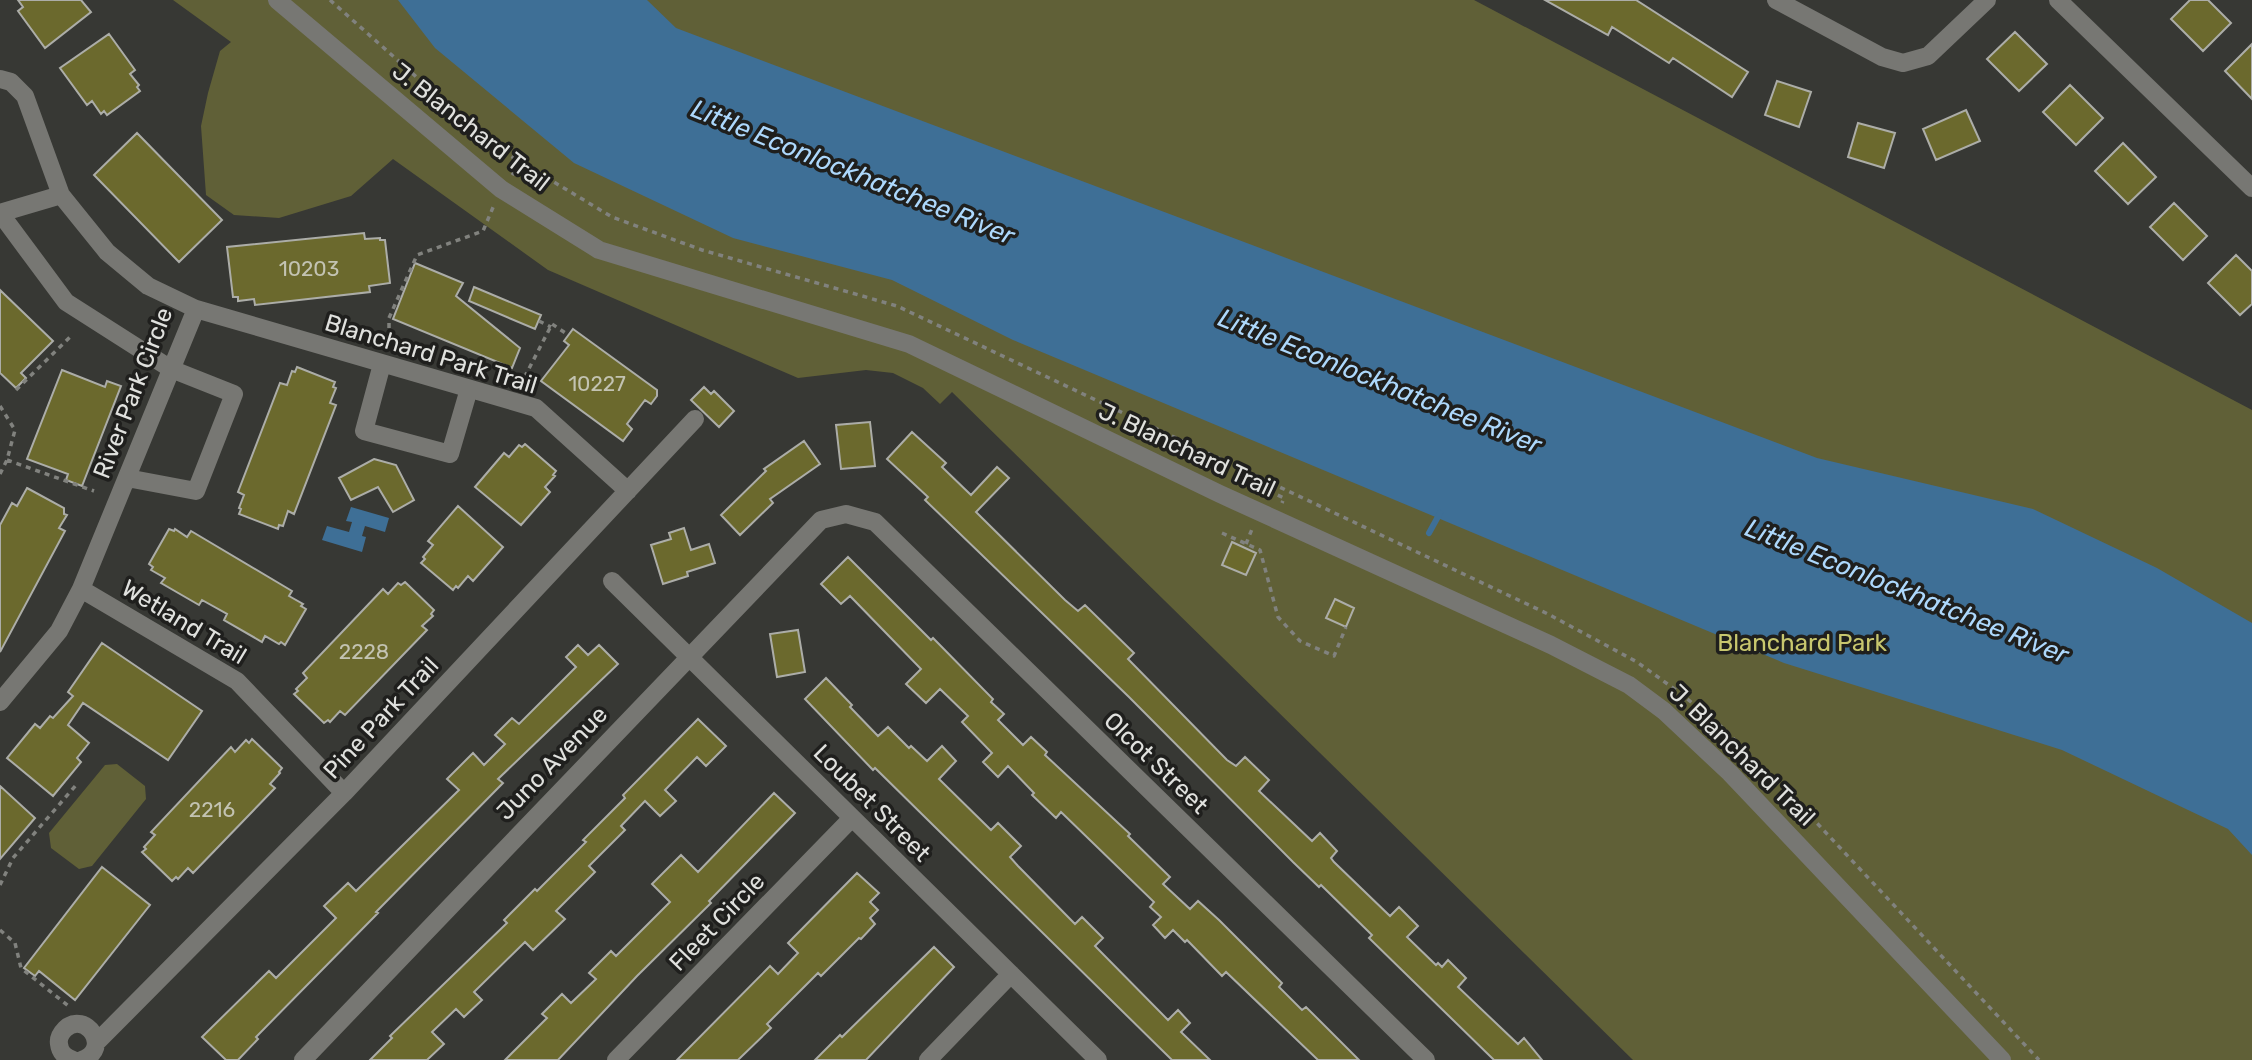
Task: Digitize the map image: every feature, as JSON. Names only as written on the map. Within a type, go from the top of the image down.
[{"type":"street","name":"J. Blanchard Trail","points":[[276,0],[501,189],[599,250],[909,344],[1250,508],[1551,645],[1629,685],[1664,711],[1730,773],[2002,1060]]},
{"type":"street","points":[[1776,0],[1882,57],[1903,63],[1928,56],[1987,0]]},
{"type":"street","points":[[2058,0],[2252,188]]},
{"type":"street","name":"River Park Circle","points":[[0,79],[11,82],[25,96],[61,195],[107,252],[148,286],[196,309],[81,589],[59,631],[0,702]]},
{"type":"street","points":[[61,195],[0,213],[66,302],[171,369],[234,394],[196,491],[127,478]]},
{"type":"street","name":"Blanchard Park Trail","points":[[196,309],[536,408],[628,491]]},
{"type":"street","points":[[382,364],[364,431],[450,454],[469,389]]},
{"type":"street","name":"Pine Park Trail","points":[[82,1060],[91,1055],[96,1043],[344,793],[695,419]]},
{"type":"street","name":"Juno Avenue","points":[[303,1060],[821,520],[846,514]]},
{"type":"street","name":"Olcot Street","points":[[846,514],[875,522],[1426,1060]]},
{"type":"street","name":"Loubet Street","points":[[612,581],[1098,1060]]},
{"type":"street","name":"Wetland Trail","points":[[81,589],[237,681],[344,793]]},
{"type":"street","name":"Fleet Circle","points":[[616,1060],[852,818]]},
{"type":"street","points":[[928,1060],[1011,974]]},
{"type":"street","points":[[73,1060],[63,1054],[59,1043],[66,1027],[77,1024],[89,1027],[96,1043]]},
{"type":"path","points":[[389,338],[389,318],[417,255],[483,231],[501,189]]},
{"type":"path","points":[[539,321],[551,327]]},
{"type":"path","points":[[515,394],[552,324],[567,334]]},
{"type":"path","points":[[16,390],[71,336]]},
{"type":"path","points":[[0,406],[15,430],[7,460],[0,474]]},
{"type":"path","points":[[7,460],[94,491]]},
{"type":"path","points":[[1246,544],[1256,521]]},
{"type":"path","points":[[1222,533],[1260,550],[1278,617],[1300,641],[1334,656],[1346,627]]},
{"type":"path","points":[[0,885],[13,858],[77,784]]},
{"type":"path","points":[[0,930],[15,943],[21,968],[72,1008]]},
{"type":"green space","name":"Blanchard Park","points":[[173,0],[1474,0],[2252,410],[2252,1060],[1633,1060],[952,392],[940,404],[923,388],[893,373],[866,370],[798,378],[548,270],[393,159],[351,196],[279,218],[234,215],[206,195],[201,126],[220,51],[231,42]]},
{"type":"green space","points":[[117,764],[145,786],[146,799],[92,866],[79,869],[51,848],[49,833],[105,765]]},
{"type":"water","name":"Little Econlockhatchee River","points":[[398,0],[647,0],[676,28],[1817,458],[2033,509],[2157,568],[2252,623],[2252,855],[2228,829],[2062,750],[1784,663],[1013,340],[892,280],[733,238],[574,163],[435,48]]},
{"type":"water","points":[[351,507],[389,518],[385,532],[365,526],[362,536],[366,537],[362,552],[322,540],[327,526],[349,532],[352,522],[346,521]]},
{"type":"building","points":[[18,0],[81,0],[91,12],[45,48],[18,11],[23,7]]},
{"type":"building","points":[[1545,0],[1636,0],[1748,72],[1732,97],[1673,58],[1669,63],[1612,27],[1608,35]]},
{"type":"building","points":[[2190,0],[2208,0],[2231,23],[2203,51],[2171,19]]},
{"type":"building","points":[[2015,32],[2047,64],[2019,91],[1987,59]]},
{"type":"building","points":[[109,34],[135,70],[130,74],[139,85],[137,87],[140,91],[107,115],[104,111],[101,114],[92,101],[87,105],[60,68]]},
{"type":"building","points":[[2252,44],[2252,99],[2225,71]]},
{"type":"building","points":[[1777,81],[1811,92],[1799,127],[1765,115]]},
{"type":"building","points":[[2070,85],[2103,118],[2076,145],[2043,112]]},
{"type":"building","points":[[1966,110],[1980,141],[1936,160],[1923,129]]},
{"type":"building","points":[[1858,123],[1895,133],[1884,168],[1848,157]]},
{"type":"building","points":[[137,133],[222,220],[179,262],[94,175]]},
{"type":"building","points":[[2123,143],[2156,177],[2128,204],[2095,171]]},
{"type":"building","points":[[2174,203],[2207,236],[2183,260],[2150,227]]},
{"type":"building","points":[[364,233],[365,239],[385,240],[390,283],[369,286],[370,292],[255,305],[254,299],[238,301],[238,297],[233,297],[227,247]]},
{"type":"building","points":[[2236,255],[2252,271],[2252,304],[2240,315],[2208,283]]},
{"type":"building","points":[[415,263],[463,283],[456,296],[520,348],[512,368],[393,319]]},
{"type":"building","points":[[474,287],[541,315],[535,329],[469,301]]},
{"type":"building","points":[[0,290],[53,341],[21,373],[26,378],[16,388],[0,373]]},
{"type":"building","points":[[573,329],[657,390],[657,396],[651,404],[645,400],[627,424],[632,429],[623,441],[541,381],[569,345],[564,341]]},
{"type":"building","points":[[297,367],[335,382],[333,387],[336,388],[330,403],[336,405],[294,514],[288,511],[283,526],[279,525],[278,529],[239,514],[244,495],[238,492],[280,383],[287,385],[292,371],[295,372]]},
{"type":"building","points":[[62,370],[105,387],[107,381],[121,386],[82,486],[66,480],[68,474],[27,459]]},
{"type":"building","points":[[704,387],[711,394],[714,391],[734,411],[719,427],[691,400]]},
{"type":"building","points":[[870,422],[875,466],[841,469],[836,425]]},
{"type":"building","points":[[912,432],[946,463],[942,467],[971,495],[997,467],[1009,478],[976,512],[1065,600],[1078,611],[1085,605],[1134,653],[1128,659],[1227,760],[1236,766],[1245,757],[1269,780],[1259,791],[1312,841],[1320,833],[1337,851],[1331,858],[1334,862],[1390,916],[1399,907],[1418,926],[1407,937],[1436,965],[1438,963],[1442,967],[1448,960],[1466,978],[1458,987],[1518,1044],[1524,1038],[1542,1060],[1494,1060],[1369,938],[1372,935],[1321,885],[1319,887],[1293,862],[1129,697],[925,500],[928,497],[887,459]]},
{"type":"building","points":[[804,441],[820,464],[770,499],[773,503],[740,535],[721,515],[766,471],[764,469]]},
{"type":"building","points":[[525,444],[556,471],[545,487],[550,492],[521,525],[475,487],[504,453],[509,457],[519,445],[522,447]]},
{"type":"building","points":[[374,459],[396,465],[414,500],[393,512],[378,487],[351,500],[339,478]]},
{"type":"building","points":[[27,488],[64,508],[64,514],[67,515],[59,528],[65,531],[0,652],[0,525],[12,503],[17,506]]},
{"type":"building","points":[[458,506],[503,547],[473,581],[468,576],[453,590],[421,563],[433,545],[428,541]]},
{"type":"building","points":[[684,528],[691,550],[709,544],[715,563],[687,572],[688,576],[663,584],[651,545],[671,539],[669,533]]},
{"type":"building","points":[[169,529],[175,529],[187,537],[191,531],[292,591],[289,596],[303,604],[301,606],[306,609],[285,645],[265,636],[262,642],[224,620],[227,614],[202,600],[199,605],[161,583],[165,578],[151,570],[153,567],[149,564]]},
{"type":"building","points":[[1232,542],[1256,553],[1246,575],[1222,565]]},
{"type":"building","points":[[848,557],[993,699],[991,702],[1004,714],[998,720],[1023,745],[1031,737],[1047,752],[1045,755],[1130,834],[1128,836],[1170,877],[1163,884],[1190,909],[1198,901],[1282,983],[1279,987],[1302,1010],[1306,1007],[1359,1060],[1318,1060],[1226,972],[1222,976],[1187,940],[1185,942],[1173,930],[1165,938],[1153,925],[1161,917],[1150,907],[1154,902],[1061,812],[1056,818],[1008,766],[998,777],[983,762],[992,753],[962,722],[968,716],[940,689],[926,703],[906,684],[921,669],[850,596],[841,604],[821,584]]},
{"type":"building","points":[[405,582],[434,610],[431,614],[433,616],[422,626],[427,630],[345,715],[340,711],[330,722],[328,720],[324,723],[294,694],[307,678],[303,673],[383,589],[388,594],[398,583],[401,585]]},
{"type":"building","points":[[1335,599],[1354,608],[1346,627],[1326,618]]},
{"type":"building","points":[[798,630],[805,672],[777,677],[770,634]]},
{"type":"building","points":[[102,643],[202,711],[168,760],[83,703],[68,725],[89,743],[77,758],[81,762],[53,796],[7,758],[35,724],[40,728],[73,696],[68,692]]},
{"type":"building","points":[[578,645],[588,655],[599,645],[618,664],[498,779],[503,783],[256,1037],[258,1039],[238,1060],[226,1060],[202,1037],[269,971],[276,978],[336,918],[324,906],[348,883],[356,891],[459,790],[447,779],[473,753],[484,765],[505,744],[495,735],[512,718],[519,724],[576,667],[566,657]]},
{"type":"building","points":[[826,678],[878,736],[888,727],[927,761],[942,746],[956,761],[939,779],[991,830],[998,823],[1021,846],[1010,857],[1075,924],[1082,917],[1103,938],[1095,946],[1168,1020],[1178,1010],[1190,1023],[1181,1032],[1210,1060],[1172,1060],[875,768],[873,770],[805,699]]},
{"type":"building","points":[[698,719],[726,746],[706,766],[697,757],[665,790],[676,801],[660,816],[645,801],[621,826],[625,830],[589,866],[595,872],[556,911],[565,919],[533,950],[525,942],[474,992],[482,1000],[464,1017],[456,1009],[432,1032],[444,1044],[427,1060],[370,1060],[392,1038],[390,1036],[507,923],[504,920],[586,842],[583,840],[625,798],[623,795]]},
{"type":"building","points":[[252,739],[282,768],[270,784],[275,788],[193,873],[188,868],[178,879],[176,877],[172,881],[142,852],[155,835],[151,832],[231,747],[235,752],[246,740],[249,743]]},
{"type":"building","points":[[0,786],[35,818],[0,859]]},
{"type":"building","points":[[774,793],[795,813],[558,1060],[505,1060],[547,1018],[542,1014],[562,994],[571,1003],[596,979],[589,973],[611,951],[616,956],[670,902],[652,884],[681,855],[698,872]]},
{"type":"building","points":[[102,867],[150,905],[75,1000],[39,971],[35,976],[24,968]]},
{"type":"building","points":[[857,873],[879,893],[870,902],[878,910],[870,918],[875,924],[861,939],[821,976],[818,973],[767,1024],[771,1028],[738,1060],[677,1060],[770,966],[778,974],[798,953],[788,943]]},
{"type":"building","points":[[934,947],[954,967],[866,1060],[815,1060],[840,1035],[842,1037]]},
{"type":"waterway","points":[[1429,533],[1440,513]]}]
